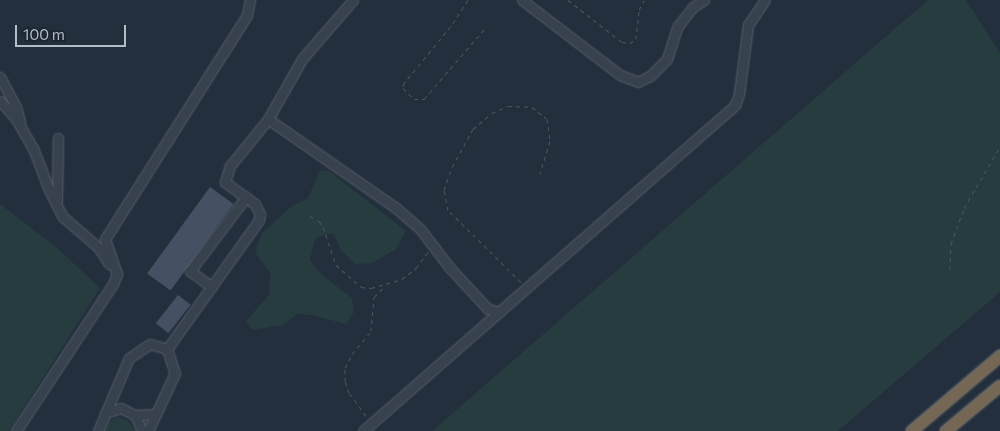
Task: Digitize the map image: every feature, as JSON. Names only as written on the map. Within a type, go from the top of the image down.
[{"type":"highway","points":[[912,431],[1000,356]]},
{"type":"highway","points":[[946,431],[1000,386]]},
{"type":"lane","points":[[16,431],[113,284],[116,274],[105,239],[247,15],[250,0]]},
{"type":"lane","points":[[167,350],[259,220],[260,214],[255,204],[225,182],[230,166],[268,119],[302,59],[353,0]]},
{"type":"lane","points":[[522,0],[620,74],[638,82],[650,76],[667,59],[678,26],[693,7],[704,0]]},
{"type":"lane","points":[[367,428],[734,105],[739,94],[748,25],[764,0]]},
{"type":"lane","points":[[0,77],[16,107],[22,130]]},
{"type":"lane","points":[[0,101],[33,148],[63,217],[99,248],[116,274]]},
{"type":"lane","points":[[268,119],[396,208],[422,230],[450,268],[488,309],[500,312]]},
{"type":"lane","points":[[57,206],[58,138]]},
{"type":"lane","points":[[58,166],[64,150]]},
{"type":"lane","points":[[212,287],[190,271],[246,197]]},
{"type":"lane","points":[[98,431],[129,358],[150,344],[167,350]]},
{"type":"lane","points":[[148,431],[175,373],[167,350]]},
{"type":"lane","points":[[113,395],[121,408],[135,415],[156,414]]},
{"type":"lane","points":[[106,413],[121,408]]},
{"type":"lane","points":[[135,415],[142,431]]},
{"type":"path","points":[[468,0],[451,26],[404,83],[403,88],[414,99],[424,99],[487,26]]},
{"type":"path","points":[[568,0],[622,42],[630,43],[636,39],[639,10],[644,0]]},
{"type":"path","points":[[527,288],[448,210],[444,190],[452,167],[473,129],[492,113],[508,106],[532,107],[547,119],[550,142],[540,174]]},
{"type":"path","points":[[950,269],[951,244],[964,208],[1000,147]]},
{"type":"path","points":[[310,216],[319,221],[324,227],[336,265],[361,286],[370,288],[402,279],[416,268],[433,245]]},
{"type":"path","points":[[367,428],[363,410],[349,392],[345,381],[345,368],[352,354],[371,331],[374,322],[372,311],[374,297],[386,285]]},
{"type":"green space","points":[[928,0],[966,0],[1000,53],[1000,292],[838,431],[432,431]]},
{"type":"green space","points":[[320,170],[329,171],[406,231],[395,250],[372,263],[355,264],[341,250],[333,233],[315,238],[310,260],[323,276],[352,298],[354,312],[346,324],[312,315],[297,314],[283,325],[252,330],[246,321],[269,295],[270,273],[255,252],[262,233],[292,206],[308,198]]},
{"type":"green space","points":[[0,204],[55,246],[100,288],[9,431],[0,431]]},
{"type":"green space","points":[[117,417],[127,420],[136,431],[104,431],[111,420]]},
{"type":"building","points":[[210,187],[233,204],[171,291],[147,274]]},
{"type":"building","points":[[178,295],[191,305],[168,333],[156,323]]}]
